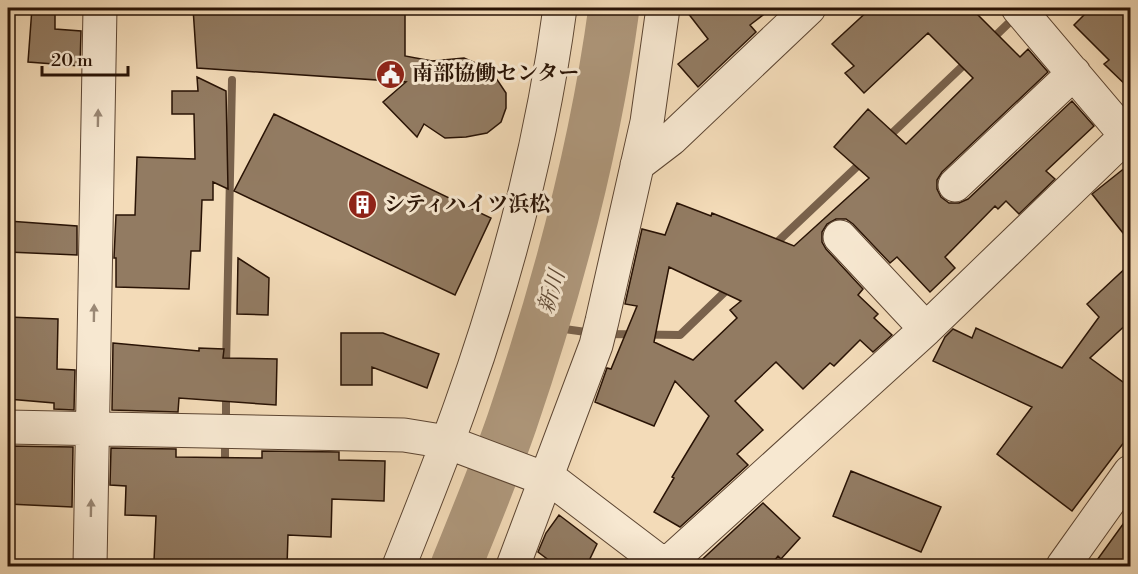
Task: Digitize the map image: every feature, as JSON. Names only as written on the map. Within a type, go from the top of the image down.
[{"type":"street","points":[[90,567],[100,8]]},
{"type":"street","points":[[399,567],[452,444],[509,254],[545,98],[560,8]]},
{"type":"street","points":[[513,567],[542,478],[599,333],[647,122],[663,8]]},
{"type":"street","points":[[637,165],[671,139],[809,8]]},
{"type":"street","points":[[8,427],[404,435],[452,444],[556,483],[665,566],[926,329],[1129,136],[1023,13]]},
{"type":"street","points":[[955,185],[1074,73]]},
{"type":"street","points":[[840,237],[926,329]]},
{"type":"street","points":[[1063,567],[1131,472]]},
{"type":"building","points":[[32,8],[55,8],[55,29],[81,31],[80,66],[28,62]]},
{"type":"building","name":"南部協働センター","points":[[193,8],[405,8],[405,56],[432,61],[464,58],[490,69],[506,93],[506,108],[501,122],[487,133],[445,138],[424,124],[417,137],[383,102],[406,82],[197,68]]},
{"type":"building","points":[[684,8],[772,8],[750,25],[756,32],[698,87],[678,64],[708,39]]},
{"type":"building","points":[[871,8],[971,8],[1020,57],[1028,49],[1048,72],[942,172],[937,180],[937,189],[941,197],[949,203],[959,203],[968,199],[1072,101],[1094,126],[1046,171],[1055,179],[1019,214],[1006,201],[998,209],[995,206],[945,257],[955,268],[930,292],[897,257],[890,263],[846,219],[836,219],[827,224],[822,232],[822,242],[826,249],[863,289],[858,295],[878,314],[874,318],[892,335],[873,352],[860,340],[834,366],[830,363],[803,389],[776,362],[735,401],[763,430],[737,454],[748,465],[680,527],[654,512],[709,416],[675,381],[654,426],[595,402],[607,368],[611,369],[637,306],[625,304],[642,229],[665,235],[677,203],[711,216],[712,213],[794,246],[869,178],[834,147],[868,109],[906,144],[973,78],[928,33],[864,93],[845,73],[854,66],[832,44]],"holes":[[[669,267],[741,301],[730,310],[737,318],[693,360],[654,342]]]},
{"type":"building","points":[[1091,8],[1131,8],[1131,90],[1104,64],[1109,60],[1074,25]]},
{"type":"building","points":[[197,77],[226,91],[228,189],[213,182],[213,200],[202,200],[200,251],[191,251],[189,289],[116,287],[116,258],[114,258],[116,215],[135,215],[137,157],[195,159],[194,114],[172,114],[172,91],[198,91]]},
{"type":"building","name":"シティハイツ浜松","points":[[274,114],[491,218],[455,295],[234,191]]},
{"type":"building","points":[[1131,163],[1131,243],[1092,194]]},
{"type":"building","points":[[8,221],[77,226],[77,255],[8,252]]},
{"type":"building","points":[[238,258],[269,278],[268,315],[237,314]]},
{"type":"building","points":[[1131,263],[1131,320],[1090,358],[1131,388],[1131,433],[1072,511],[997,454],[1032,407],[933,361],[945,337],[953,329],[972,338],[976,328],[1062,368],[1099,317],[1087,304]]},
{"type":"building","points":[[8,317],[58,319],[57,369],[75,370],[74,410],[54,409],[54,403],[8,399]]},
{"type":"building","points":[[341,333],[383,333],[439,354],[427,388],[372,367],[372,385],[341,385]]},
{"type":"building","points":[[113,343],[199,351],[199,348],[224,349],[223,358],[277,359],[276,405],[179,398],[178,412],[112,410]]},
{"type":"building","points":[[8,446],[73,447],[72,507],[8,504]]},
{"type":"building","points":[[111,448],[176,449],[176,457],[262,458],[262,451],[339,452],[339,460],[385,461],[384,501],[332,499],[331,537],[288,535],[287,567],[154,561],[156,516],[125,515],[126,486],[110,485]]},
{"type":"building","points":[[851,471],[941,507],[921,552],[833,516]]},
{"type":"building","points":[[763,503],[800,538],[781,559],[778,556],[769,567],[694,567]]},
{"type":"building","points":[[1131,513],[1131,567],[1092,567]]},
{"type":"building","points":[[559,515],[597,544],[586,567],[558,567],[538,552],[546,533]]},
{"type":"waterway","name":"新川","points":[[456,566],[512,422],[545,320],[586,165],[614,8]]},
{"type":"waterway","points":[[990,41],[1015,17]]},
{"type":"waterway","points":[[885,140],[969,60]]},
{"type":"waterway","points":[[226,367],[232,80]]},
{"type":"waterway","points":[[772,247],[865,159]]},
{"type":"waterway","points":[[606,334],[680,335],[732,285]]},
{"type":"waterway","points":[[543,326],[593,333]]},
{"type":"waterway","points":[[226,392],[226,417]]},
{"type":"waterway","points":[[225,446],[225,467]]},
{"type":"place","name":"南部協働センター","points":[[391,74]]},
{"type":"place","name":"シティハイツ浜松","points":[[363,205]]}]
